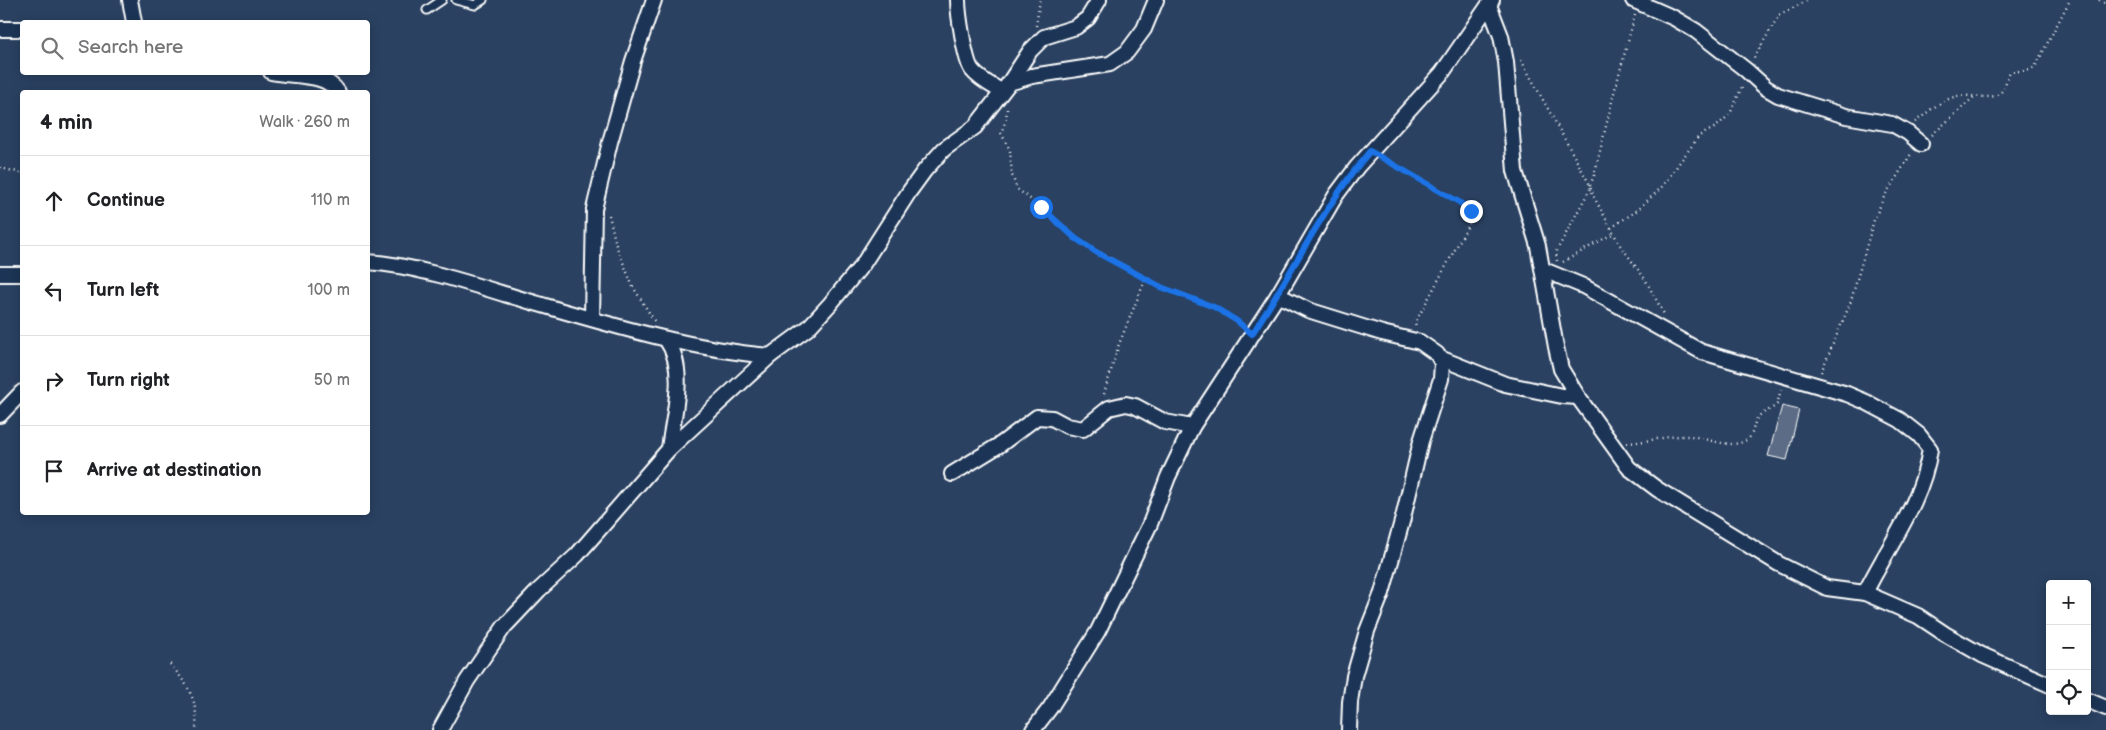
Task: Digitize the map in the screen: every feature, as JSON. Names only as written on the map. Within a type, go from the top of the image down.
[{"type":"street","points":[[130,0],[134,20]]},
{"type":"street","points":[[592,318],[594,209],[610,142],[633,61],[654,0]]},
{"type":"street","points":[[958,0],[958,19],[971,69],[983,81],[1005,87],[1032,76],[1110,64],[1127,52],[1144,29],[1156,0]]},
{"type":"street","points":[[440,730],[467,682],[504,627],[539,590],[577,555],[669,449],[770,356],[808,328],[830,304],[863,264],[925,170],[944,149],[974,127],[1030,51],[1044,37],[1076,26],[1088,18],[1099,0]]},
{"type":"street","points":[[1636,1],[1674,18],[1702,36],[1748,71],[1766,88],[1792,101],[1846,116],[1892,124],[1921,144]]},
{"type":"street","points":[[1033,730],[1050,708],[1098,631],[1150,524],[1168,477],[1192,426],[1278,295],[1336,196],[1370,151],[1442,73],[1490,2]]},
{"type":"street","points":[[1490,2],[1501,36],[1506,62],[1515,171],[1544,270],[1562,369],[1578,397],[1629,468],[1657,489],[1779,564],[1827,588],[1865,593],[1918,616],[1982,655],[2046,683]]},
{"type":"street","points":[[0,28],[20,30]]},
{"type":"street","points":[[292,75],[321,79],[329,83],[336,90]]},
{"type":"street","points":[[370,253],[385,263]]},
{"type":"street","points":[[370,262],[385,263],[476,286],[666,339],[730,353],[770,356]]},
{"type":"street","points":[[1544,270],[1584,286],[1702,352],[1847,394],[1900,420],[1919,435],[1930,449],[1928,466],[1905,518],[1865,593]]},
{"type":"street","points":[[0,274],[20,274]]},
{"type":"street","points":[[1278,295],[1308,310],[1382,333],[1420,342],[1440,358],[1505,384],[1562,396],[1578,397]]},
{"type":"street","points":[[666,339],[672,346],[678,393],[669,449]]},
{"type":"street","points":[[1349,730],[1350,702],[1354,676],[1367,631],[1382,593],[1403,518],[1421,441],[1435,402],[1443,371],[1440,358]]},
{"type":"street","points":[[0,405],[18,396]]},
{"type":"street","points":[[0,415],[18,396]]},
{"type":"street","points":[[952,474],[1002,444],[1037,418],[1052,418],[1067,426],[1083,429],[1117,405],[1126,404],[1135,406],[1165,422],[1192,426]]},
{"type":"street","points":[[2091,702],[2106,708]]},
{"type":"lane","points":[[427,10],[442,0]]},
{"type":"lane","points":[[456,0],[475,5],[483,0]]},
{"type":"path","points":[[1611,228],[1648,201],[1661,188],[1700,136],[1716,127],[1730,114],[1748,71],[1770,34],[1776,19],[1784,12],[1809,0]]},
{"type":"path","points":[[1903,130],[1947,99],[1996,96],[2003,89],[2010,72],[2030,70],[2038,64],[2070,0]]},
{"type":"path","points":[[2099,0],[2106,4]]},
{"type":"path","points":[[1614,233],[1557,265],[1556,252],[1594,176],[1636,1]]},
{"type":"path","points":[[1520,58],[1611,228],[1656,297],[1671,334]]},
{"type":"path","points":[[1816,386],[1826,356],[1850,304],[1874,220],[1901,168],[1921,144],[1975,96]]},
{"type":"path","points":[[1007,106],[1006,120],[1001,134],[1010,150],[1012,176],[1017,189],[1041,207],[1075,238],[1182,296],[1214,307],[1237,321],[1252,334]]},
{"type":"path","points":[[1370,151],[1459,202],[1471,211],[1471,220],[1415,323],[1420,342]]},
{"type":"path","points":[[0,168],[20,173]]},
{"type":"path","points":[[608,208],[616,245],[633,287],[666,339]]},
{"type":"path","points":[[1102,415],[1107,380],[1146,278]]},
{"type":"path","points":[[1610,442],[1643,442],[1690,436],[1719,442],[1734,443],[1743,441],[1751,435],[1758,416],[1777,404],[1784,377]]},
{"type":"path","points":[[170,664],[189,687],[198,712],[196,730]]},
{"type":"building","points":[[1782,406],[1799,410],[1787,460],[1768,456]]},
{"type":"route","points":[[1041,207],[1075,238],[1096,252],[1161,287],[1214,307],[1237,321],[1252,334],[1278,295],[1336,196],[1370,151],[1459,202],[1471,211]]}]
